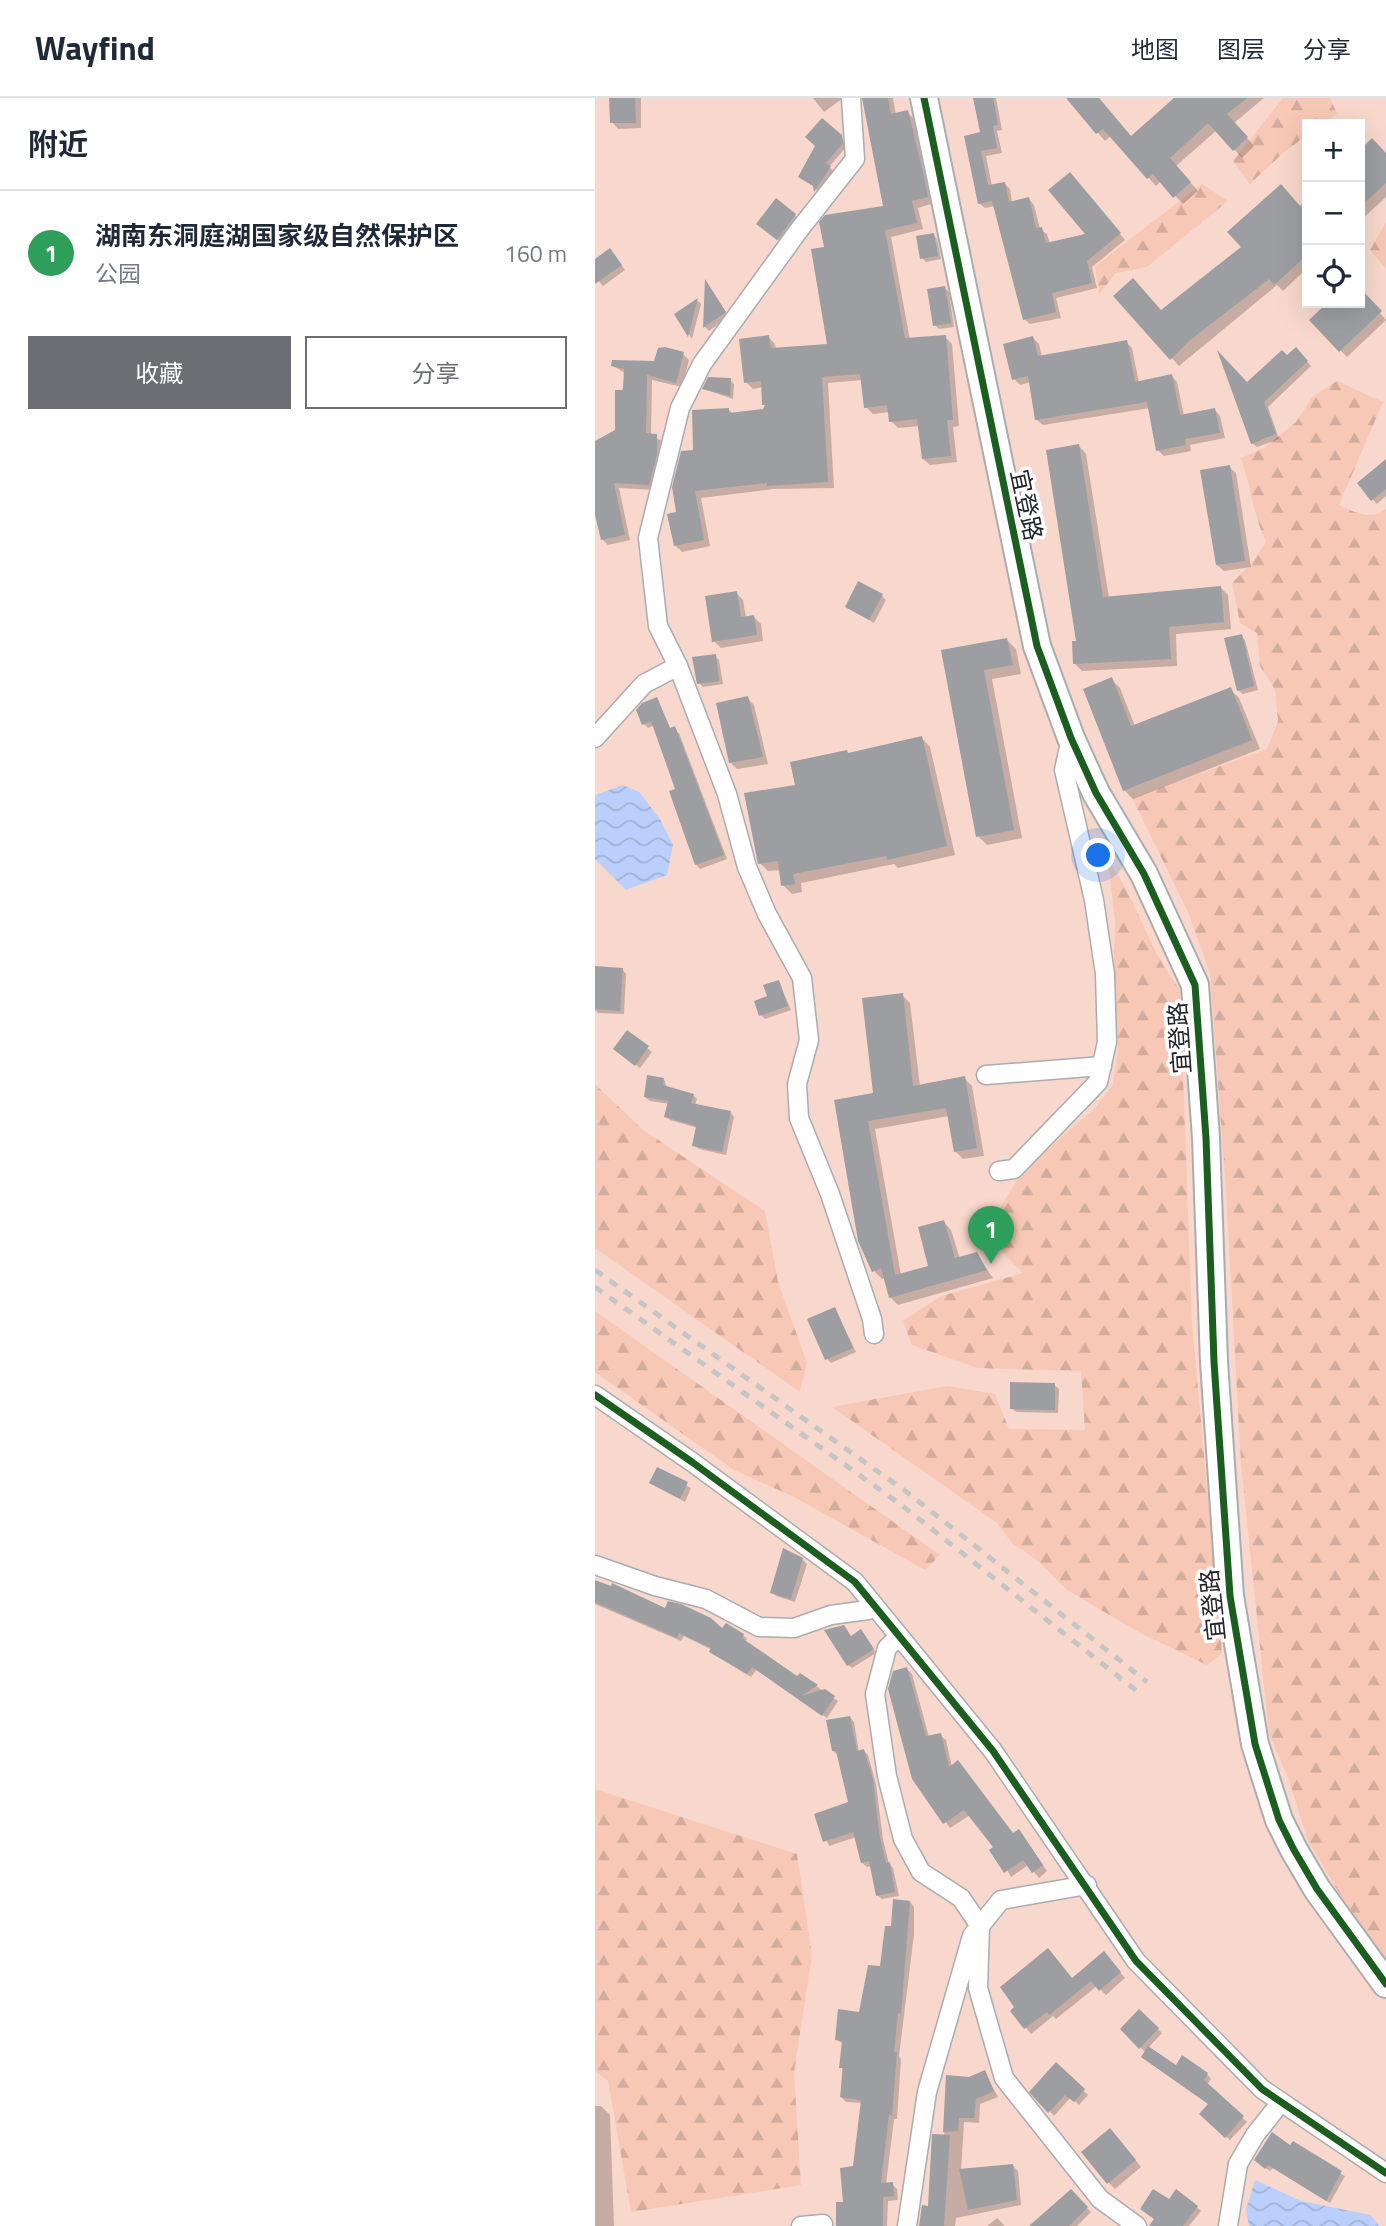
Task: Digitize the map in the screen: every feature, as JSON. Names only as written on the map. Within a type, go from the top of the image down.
[{"type":"street","points":[[851,98],[855,159],[799,230],[702,365],[680,408],[648,538],[658,626],[678,666],[727,794],[747,867],[767,914],[802,978],[809,1040],[797,1084],[799,1118],[830,1195],[872,1319],[874,1334]]},
{"type":"street","name":"宜登路","points":[[924,98],[1037,646],[1071,738],[1096,793],[1144,874],[1195,985],[1206,1138],[1214,1362],[1230,1596],[1255,1744],[1279,1821],[1294,1850],[1317,1889],[1386,1984]]},
{"type":"street","points":[[595,737],[644,684],[678,666]]},
{"type":"street","points":[[999,1171],[1014,1169],[1098,1082],[1107,1042],[1105,974],[1087,864],[1064,770],[1071,738]]},
{"type":"street","points":[[986,1075],[1102,1066]]},
{"type":"street","points":[[595,1395],[692,1462],[855,1582],[993,1751],[1087,1885],[1136,1961],[1262,2089],[1386,2173]]},
{"type":"street","points":[[595,1565],[655,1586],[706,1598],[759,1627],[793,1629],[831,1615],[868,1610]]},
{"type":"street","points":[[899,1636],[887,1648],[874,1694],[887,1776],[903,1839],[921,1872],[961,1898],[980,1926],[978,1988],[1004,2078],[1100,2199],[1137,2226]]},
{"type":"street","points":[[907,2226],[926,2092],[972,1936],[1001,1900],[1087,1885]]},
{"type":"street","points":[[1228,2226],[1238,2164],[1255,2136],[1282,2102]]},
{"type":"street","points":[[801,2226],[823,2224]]},
{"type":"shaded area","points":[[595,98],[1386,98],[1386,2226],[595,2226]]},
{"type":"green space","points":[[1283,98],[1330,98],[1337,114],[1330,119],[1302,119],[1302,139],[1250,184],[1233,161]]},
{"type":"green space","points":[[1202,184],[1228,201],[1147,267],[1116,273],[1099,294],[1095,266]]},
{"type":"green space","points":[[1386,222],[1386,269],[1370,250]]},
{"type":"green space","points":[[1337,381],[1383,402],[1339,505],[1356,513],[1369,515],[1381,513],[1386,509],[1386,1959],[1340,1895],[1307,1839],[1289,1780],[1269,1733],[1241,1464],[1226,1191],[1210,973],[1188,912],[1132,798],[1267,749],[1278,721],[1275,690],[1260,666],[1257,633],[1240,623],[1232,583],[1251,564],[1266,542],[1241,458],[1264,448],[1296,422],[1313,396]]},
{"type":"green space","points":[[1108,860],[1159,958],[1180,989],[1192,1323],[1222,1653],[1207,1665],[1142,1634],[1067,1590],[1039,1562],[1012,1543],[997,1523],[832,1407],[947,1386],[995,1394],[1009,1429],[1085,1430],[1081,1371],[977,1368],[912,1345],[903,1321],[941,1296],[1023,1273],[995,1245],[995,1215],[1025,1168],[1094,1109],[1113,1085],[1118,1049],[1113,982],[1115,921]]},
{"type":"green space","points":[[595,1084],[643,1130],[765,1211],[778,1282],[807,1363],[800,1392],[595,1248]]},
{"type":"green space","points":[[595,1311],[940,1555],[925,1570],[792,1496],[734,1470],[595,1372]]},
{"type":"green space","points":[[595,1789],[797,1854],[812,1955],[794,2073],[801,2185],[631,2212],[608,2081],[595,2071]]},
{"type":"water","points":[[623,785],[639,792],[660,819],[673,845],[667,875],[626,890],[595,859],[595,795]]},
{"type":"water","points":[[1255,2180],[1301,2201],[1371,2215],[1379,2226],[1249,2226],[1246,2209]]},
{"type":"building","points":[[609,98],[635,98],[636,123],[610,123]]},
{"type":"building","points":[[862,98],[888,98],[891,114],[908,110],[928,197],[912,201],[917,223],[885,230],[905,338],[946,335],[953,420],[947,420],[951,456],[922,459],[917,419],[889,422],[887,405],[864,408],[860,374],[822,377],[828,482],[767,486],[767,483],[695,491],[704,540],[674,546],[667,514],[676,512],[672,487],[681,451],[693,450],[692,410],[729,408],[729,413],[763,409],[765,405],[762,405],[761,381],[744,383],[739,339],[769,335],[771,348],[827,344],[811,249],[824,247],[819,222],[825,215],[883,206]]},
{"type":"building","points":[[973,98],[993,98],[998,125],[993,126],[997,148],[981,151],[988,185],[1005,182],[1009,202],[1029,197],[1036,228],[1042,227],[1046,243],[1085,234],[1048,190],[1070,172],[1121,233],[1087,261],[1092,283],[1052,293],[1056,312],[1023,320],[992,201],[978,204],[964,136],[980,132]]},
{"type":"building","points":[[1066,98],[1099,98],[1131,136],[1174,98],[1247,98],[1227,114],[1248,137],[1233,151],[1208,123],[1170,158],[1191,182],[1173,198],[1153,174],[1147,179],[1103,129],[1096,134]]},
{"type":"building","points":[[822,118],[842,135],[843,143],[826,163],[831,166],[814,192],[813,186],[798,177],[815,146],[805,137]]},
{"type":"building","points":[[1372,138],[1386,153],[1386,183],[1365,202],[1365,182],[1365,145]]},
{"type":"building","points":[[1281,184],[1302,208],[1302,260],[1274,285],[1269,279],[1189,341],[1170,360],[1113,296],[1133,278],[1161,310],[1241,247],[1227,232]]},
{"type":"building","points":[[776,198],[796,214],[777,240],[756,224]]},
{"type":"building","points":[[934,233],[938,256],[920,259],[916,236]]},
{"type":"building","points":[[610,248],[622,265],[595,284],[595,259]]},
{"type":"building","points":[[705,279],[726,312],[703,328]]},
{"type":"building","points":[[945,286],[951,323],[933,326],[927,289]]},
{"type":"building","points":[[1365,293],[1382,311],[1339,352],[1309,320],[1322,308],[1365,308]]},
{"type":"building","points":[[698,298],[688,337],[674,314]]},
{"type":"building","points":[[1033,336],[1038,356],[1127,340],[1135,382],[1172,374],[1180,415],[1215,408],[1220,433],[1185,439],[1186,445],[1156,451],[1147,402],[1035,420],[1028,376],[1012,380],[1003,344]]},
{"type":"building","points":[[1296,347],[1308,361],[1264,402],[1276,434],[1251,444],[1217,350],[1247,382],[1282,350],[1287,355]]},
{"type":"building","points":[[658,348],[684,352],[676,383],[647,375],[646,433],[657,434],[657,454],[649,485],[614,483],[625,535],[601,540],[595,515],[595,441],[615,430],[615,390],[623,390],[624,369],[611,366],[612,360],[654,361]]},
{"type":"building","points":[[708,377],[731,378],[730,396],[702,389]]},
{"type":"building","points":[[1079,444],[1103,597],[1221,586],[1224,622],[1169,627],[1171,659],[1073,664],[1072,641],[1076,641],[1046,450]]},
{"type":"building","points":[[1386,459],[1386,489],[1371,501],[1357,483]]},
{"type":"building","points":[[1230,465],[1245,561],[1216,565],[1200,470]]},
{"type":"building","points":[[858,581],[883,594],[869,620],[845,607]]},
{"type":"building","points":[[737,591],[741,617],[754,615],[757,635],[712,642],[705,596]]},
{"type":"building","points":[[1242,634],[1254,686],[1237,691],[1224,638]]},
{"type":"building","points":[[1007,638],[1013,665],[984,670],[1014,830],[976,837],[941,650]]},
{"type":"building","points":[[716,654],[719,681],[697,684],[692,657]]},
{"type":"building","points":[[1112,677],[1131,726],[1231,687],[1252,740],[1123,791],[1083,689]]},
{"type":"building","points":[[748,696],[763,757],[729,763],[716,703]]},
{"type":"building","points":[[657,697],[670,728],[675,726],[724,855],[695,865],[669,791],[675,789],[651,721],[642,725],[636,710],[642,703]]},
{"type":"building","points":[[922,736],[947,846],[887,860],[886,856],[793,874],[795,884],[781,886],[778,861],[758,864],[744,793],[795,785],[790,762],[847,750],[848,753]]},
{"type":"building","points":[[595,966],[623,968],[620,1011],[595,1009]]},
{"type":"building","points":[[779,980],[788,1006],[759,1016],[754,1001],[767,996],[763,985]]},
{"type":"building","points":[[903,993],[913,1086],[965,1076],[977,1148],[954,1152],[946,1108],[868,1121],[895,1275],[928,1266],[918,1227],[944,1220],[955,1258],[977,1252],[987,1270],[889,1298],[881,1268],[872,1272],[858,1241],[834,1100],[873,1093],[862,998]]},
{"type":"building","points":[[627,1030],[649,1046],[635,1066],[613,1049]]},
{"type":"building","points":[[647,1075],[664,1078],[663,1085],[694,1094],[691,1103],[731,1111],[722,1152],[692,1146],[696,1126],[664,1117],[668,1101],[644,1097]]},
{"type":"building","points":[[835,1307],[853,1348],[825,1360],[807,1319]]},
{"type":"building","points":[[1010,1382],[1055,1383],[1055,1410],[1010,1409]]},
{"type":"building","points":[[657,1467],[688,1482],[680,1499],[649,1483]]},
{"type":"building","points":[[783,1548],[803,1558],[791,1599],[770,1593]]},
{"type":"building","points":[[595,1580],[611,1586],[612,1583],[665,1608],[668,1601],[681,1604],[711,1618],[722,1628],[726,1623],[744,1634],[742,1638],[797,1676],[800,1673],[818,1685],[801,1696],[825,1689],[835,1696],[822,1716],[752,1667],[747,1674],[709,1652],[711,1648],[679,1633],[677,1638],[595,1602]]},
{"type":"building","points":[[844,1625],[851,1636],[861,1629],[874,1649],[847,1666],[824,1630]]},
{"type":"building","points":[[907,1667],[926,1736],[941,1733],[949,1767],[958,1760],[1013,1833],[1019,1829],[1043,1865],[1032,1873],[1023,1860],[1004,1873],[989,1850],[993,1847],[964,1810],[943,1824],[912,1779],[888,1689],[893,1671]]},
{"type":"building","points":[[850,1716],[857,1751],[864,1749],[873,1779],[879,1833],[886,1863],[890,1862],[895,1892],[876,1896],[869,1861],[861,1863],[853,1832],[823,1842],[814,1814],[848,1802],[836,1751],[832,1751],[826,1720]]},
{"type":"building","points":[[893,1899],[910,1901],[901,2014],[898,2013],[894,2052],[897,2052],[892,2115],[889,2115],[881,2183],[893,2182],[894,2196],[883,2197],[883,2226],[836,2226],[836,2202],[843,2202],[840,2168],[853,2166],[861,2100],[840,2097],[842,2041],[835,2040],[838,2009],[859,2012],[868,1965],[880,1966],[885,1926],[891,1926]]},
{"type":"building","points":[[1048,1948],[1072,1978],[1104,1951],[1121,1972],[1099,1991],[1091,1981],[1049,2015],[1047,2012],[1024,2029],[1010,2011],[1014,2007],[1000,1987]]},
{"type":"building","points":[[1139,2009],[1159,2028],[1139,2049],[1120,2029]]},
{"type":"building","points":[[1148,2046],[1176,2065],[1182,2055],[1208,2073],[1204,2080],[1244,2116],[1225,2138],[1199,2114],[1208,2104],[1141,2057]]},
{"type":"building","points":[[1056,2062],[1085,2089],[1074,2102],[1065,2095],[1048,2113],[1029,2092]]},
{"type":"building","points":[[985,2070],[994,2091],[976,2099],[974,2118],[959,2118],[958,2131],[943,2132],[946,2075],[969,2077]]},
{"type":"building","points":[[1110,2128],[1136,2160],[1107,2184],[1081,2152]]},
{"type":"building","points":[[1272,2132],[1290,2145],[1293,2141],[1342,2171],[1326,2201],[1268,2165],[1265,2169],[1254,2160]]},
{"type":"building","points":[[932,2134],[950,2135],[944,2226],[919,2226],[922,2205],[928,2206]]},
{"type":"building","points":[[1013,2164],[1017,2200],[968,2210],[959,2169]]},
{"type":"building","points":[[1071,2189],[1088,2207],[1069,2226],[1029,2226]]},
{"type":"building","points":[[1153,2189],[1169,2199],[1176,2189],[1198,2206],[1183,2226],[1149,2226],[1154,2219],[1140,2209]]},
{"type":"railway","points":[[595,1270],[908,1493],[1147,1682]]},
{"type":"railway","points":[[595,1287],[900,1504],[1138,1692]]},
{"type":"cycle path","points":[[924,98],[1037,646],[1071,738],[1096,793],[1144,874],[1195,985],[1206,1138],[1214,1362],[1230,1596],[1255,1744],[1279,1820],[1294,1850],[1317,1889],[1386,1984]]},
{"type":"cycle path","points":[[595,1395],[692,1462],[855,1582],[993,1751],[1136,1961],[1262,2089],[1386,2173]]},
{"type":"place","name":"湖南东洞庭湖国家级自然保护区","points":[[991,1264]]}]
